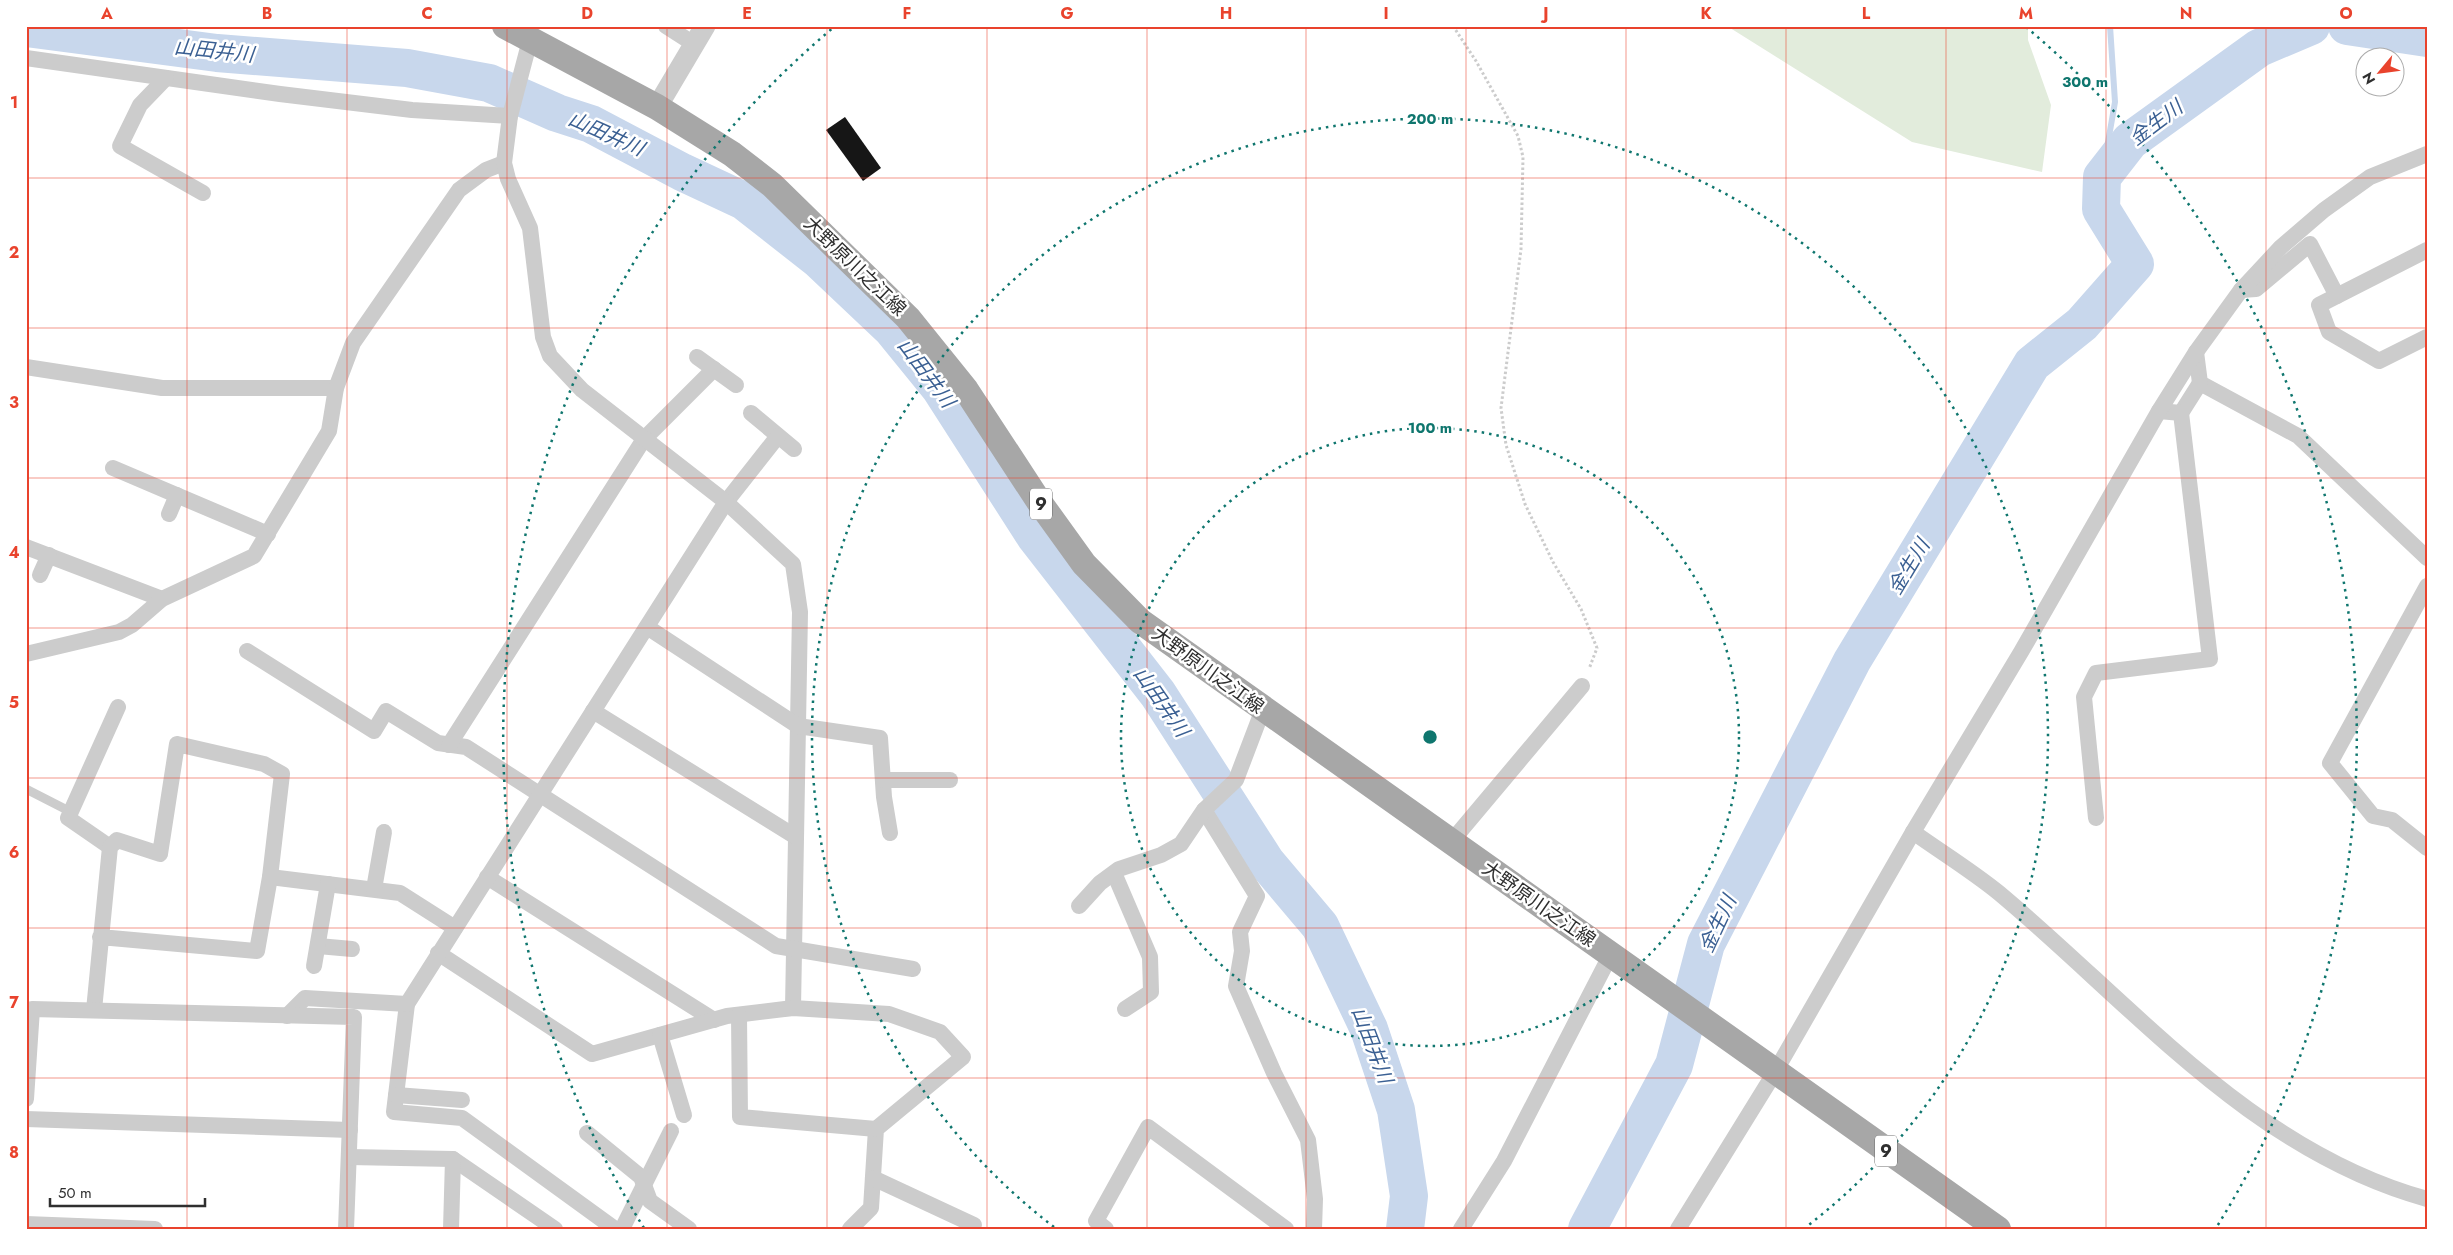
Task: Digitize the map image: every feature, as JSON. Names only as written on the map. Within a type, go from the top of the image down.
[{"type":"main road","name":"大野原川之江線","points":[[505,26],[657,107],[732,154],[772,185],[908,318],[966,390],[1063,536],[1111,594],[1140,621],[1263,710],[1998,1229]]},
{"type":"street","points":[[657,107],[700,35],[666,26]]},
{"type":"street","points":[[530,40],[510,116],[504,163],[508,179],[530,228],[543,337],[550,356],[582,390],[726,502],[793,564],[800,612],[793,1008]]},
{"type":"street","points":[[26,58],[412,110],[510,116]]},
{"type":"street","points":[[166,78],[140,105],[120,146],[203,193]]},
{"type":"street","points":[[1678,1229],[1775,1072],[1913,832],[2021,652],[2159,411],[2196,352],[2240,290],[2281,247],[2324,210],[2370,177],[2427,154]]},
{"type":"street","points":[[26,654],[120,632],[132,625],[162,599],[254,556],[329,431],[336,388],[353,343],[459,190],[486,170],[504,163]]},
{"type":"street","points":[[2240,290],[2256,289],[2310,244],[2337,296]]},
{"type":"street","points":[[2427,250],[2319,305],[2329,332],[2379,360],[2427,337]]},
{"type":"street","points":[[2096,818],[2084,696],[2096,673],[2210,659],[2181,414],[2200,383],[2196,352]]},
{"type":"street","points":[[697,357],[736,384]]},
{"type":"street","points":[[26,367],[162,388],[336,388]]},
{"type":"street","points":[[449,745],[644,439],[714,369]]},
{"type":"street","points":[[2200,383],[2298,436],[2427,558]]},
{"type":"street","points":[[2159,411],[2181,414]]},
{"type":"street","points":[[751,413],[794,449]]},
{"type":"street","points":[[615,1229],[462,1118],[394,1112],[407,1004],[726,502],[778,436]]},
{"type":"street","points":[[113,468],[268,534]]},
{"type":"street","points":[[169,514],[177,495]]},
{"type":"street","points":[[26,547],[162,599]]},
{"type":"street","points":[[40,575],[49,555]]},
{"type":"street","points":[[2427,586],[2330,763],[2373,816],[2392,820],[2427,848]]},
{"type":"street","points":[[646,627],[798,726],[880,738],[890,833]]},
{"type":"street","points":[[247,651],[374,730],[386,711],[438,743],[466,747],[776,946],[912,968]]},
{"type":"street","points":[[1451,842],[1582,686]]},
{"type":"street","points":[[110,848],[68,818],[118,707]]},
{"type":"street","points":[[1079,906],[1100,883],[1119,869],[1160,855],[1181,844],[1204,810],[1236,780],[1263,710]]},
{"type":"street","points":[[593,711],[796,837]]},
{"type":"street","points":[[94,1010],[100,937],[110,848],[117,840],[160,854],[177,744],[264,764],[282,774],[270,877],[256,951],[100,937]]},
{"type":"street","points":[[883,780],[950,780]]},
{"type":"street","points":[[1204,810],[1257,896],[1240,932],[1242,951],[1236,986],[1274,1073],[1308,1140],[1315,1199],[1314,1229]]},
{"type":"street","points":[[374,889],[384,832]]},
{"type":"street","points":[[1913,832],[1998,892],[2144,1023],[2274,1128],[2312,1152],[2361,1175],[2427,1199]]},
{"type":"street","points":[[1114,873],[1150,956],[1151,992],[1125,1009]]},
{"type":"street","points":[[270,877],[400,892],[455,928]]},
{"type":"street","points":[[487,877],[714,1020]]},
{"type":"street","points":[[314,966],[328,884]]},
{"type":"street","points":[[318,946],[352,949]]},
{"type":"street","points":[[438,954],[592,1054],[714,1020],[739,1015],[793,1008],[890,1014],[940,1032],[963,1058],[876,1129],[740,1117],[739,1015]]},
{"type":"street","points":[[1461,1229],[1504,1161],[1611,954]]},
{"type":"street","points":[[287,1016],[306,998],[407,1004]]},
{"type":"street","points":[[26,1099],[32,1009],[354,1017],[346,1229]]},
{"type":"street","points":[[660,1035],[684,1115]]},
{"type":"street","points":[[396,1095],[462,1100]]},
{"type":"street","points":[[26,1119],[350,1130]]},
{"type":"street","points":[[1106,1229],[1096,1221],[1148,1127],[1286,1229]]},
{"type":"street","points":[[850,1229],[872,1208],[876,1129]]},
{"type":"street","points":[[622,1229],[671,1131]]},
{"type":"street","points":[[587,1133],[641,1177],[650,1201],[688,1229]]},
{"type":"street","points":[[349,1157],[453,1159],[555,1229]]},
{"type":"street","points":[[451,1229],[453,1159]]},
{"type":"street","points":[[873,1178],[974,1225],[972,1229]]},
{"type":"street","points":[[26,1224],[155,1229]]},
{"type":"lane","points":[[26,789],[71,812]]},
{"type":"path","points":[[1453,26],[1476,61],[1518,136],[1523,157],[1521,249],[1501,408],[1506,445],[1526,504],[1553,562],[1581,608],[1597,648],[1582,686]]},
{"type":"green space","points":[[1727,26],[2028,26],[2028,40],[2051,105],[2042,172],[1912,142]]},
{"type":"building","points":[[845,117],[881,168],[863,181],[826,130]]},
{"type":"waterway","points":[[2102,177],[2115,102],[2110,26]]},
{"type":"waterway","name":"金生川","points":[[1587,1229],[1674,1065],[1706,944],[1852,661],[2032,364],[2082,324],[2135,264],[2101,209],[2102,177],[2130,141],[2259,48],[2311,26]]},
{"type":"waterway","name":"金生川","points":[[2347,26],[2427,38]]},
{"type":"waterway","name":"山田井川","points":[[26,28],[217,53],[407,68],[489,83],[557,113],[591,124],[682,172],[744,201],[818,259],[892,329],[940,388],[1035,536],[1158,694],[1266,862],[1320,926],[1369,1029],[1396,1110],[1409,1196],[1405,1229]]}]
